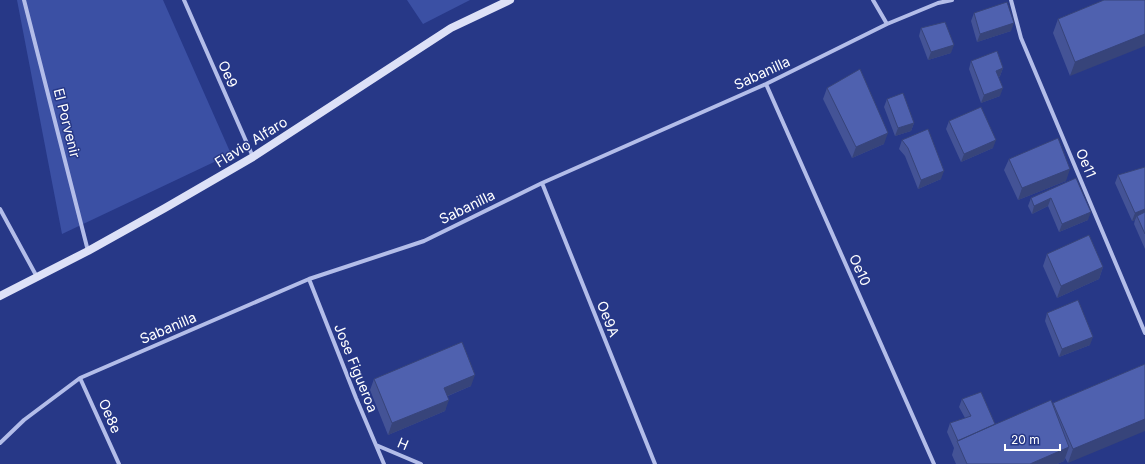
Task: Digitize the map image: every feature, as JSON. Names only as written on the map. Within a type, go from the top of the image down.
[{"type":"street","name":"El Porvenir","points":[[24,0],[88,251]]},
{"type":"street","name":"Oe9","points":[[184,0],[253,157]]},
{"type":"street","name":"Flavio Alfaro","points":[[0,296],[88,251],[253,157],[451,28],[510,0]]},
{"type":"street","points":[[873,0],[886,24]]},
{"type":"street","name":"Sabanilla","points":[[0,443],[24,420],[80,378],[310,279],[424,241],[542,183],[766,84],[886,24],[938,3],[952,0]]},
{"type":"street","name":"Oe11","points":[[1011,0],[1021,38],[1145,333]]},
{"type":"street","name":"Oe10","points":[[766,84],[934,464]]},
{"type":"street","name":"Oe9A","points":[[542,183],[655,464]]},
{"type":"street","points":[[0,209],[37,277]]},
{"type":"street","name":"Jose Figueroa","points":[[310,279],[356,398],[384,464]]},
{"type":"street","name":"Oe8e","points":[[80,378],[119,464]]},
{"type":"street","name":"H","points":[[376,445],[421,464]]},
{"type":"shaded area","points":[[17,0],[163,0],[231,154],[62,234]]},
{"type":"shaded area","points":[[407,0],[470,0],[423,24]]},
{"type":"building","points":[[1104,0],[1145,0],[1145,34],[1075,62],[1058,19]]},
{"type":"building","points":[[1007,2],[1014,23],[980,34],[974,13]]},
{"type":"building","points":[[945,22],[954,45],[931,52],[921,28]]},
{"type":"building","points":[[997,51],[1003,68],[996,71],[1003,88],[984,95],[971,61]]},
{"type":"building","points":[[860,69],[888,133],[856,147],[827,88]]},
{"type":"building","points":[[903,93],[914,123],[898,128],[887,99]]},
{"type":"building","points":[[981,107],[996,140],[964,154],[949,121]]},
{"type":"building","points":[[928,129],[944,171],[921,180],[908,148],[902,140]]},
{"type":"building","points":[[1058,138],[1070,169],[1022,188],[1009,159]]},
{"type":"building","points":[[1145,167],[1145,209],[1135,213],[1118,175]]},
{"type":"building","points":[[1076,178],[1091,212],[1062,224],[1051,198],[1034,206],[1031,198]]},
{"type":"building","points":[[1145,212],[1145,234],[1137,216]]},
{"type":"building","points":[[1089,235],[1103,267],[1061,286],[1047,254]]},
{"type":"building","points":[[1078,300],[1093,337],[1062,349],[1047,313]]},
{"type":"building","points":[[462,342],[475,375],[444,388],[449,400],[392,423],[374,379]]},
{"type":"building","points":[[1145,364],[1145,419],[1073,449],[1053,403]]},
{"type":"building","points":[[981,392],[995,424],[958,441],[950,423],[971,416],[962,399]]},
{"type":"building","points":[[1051,400],[1069,447],[1030,464],[967,464],[957,441]]}]
